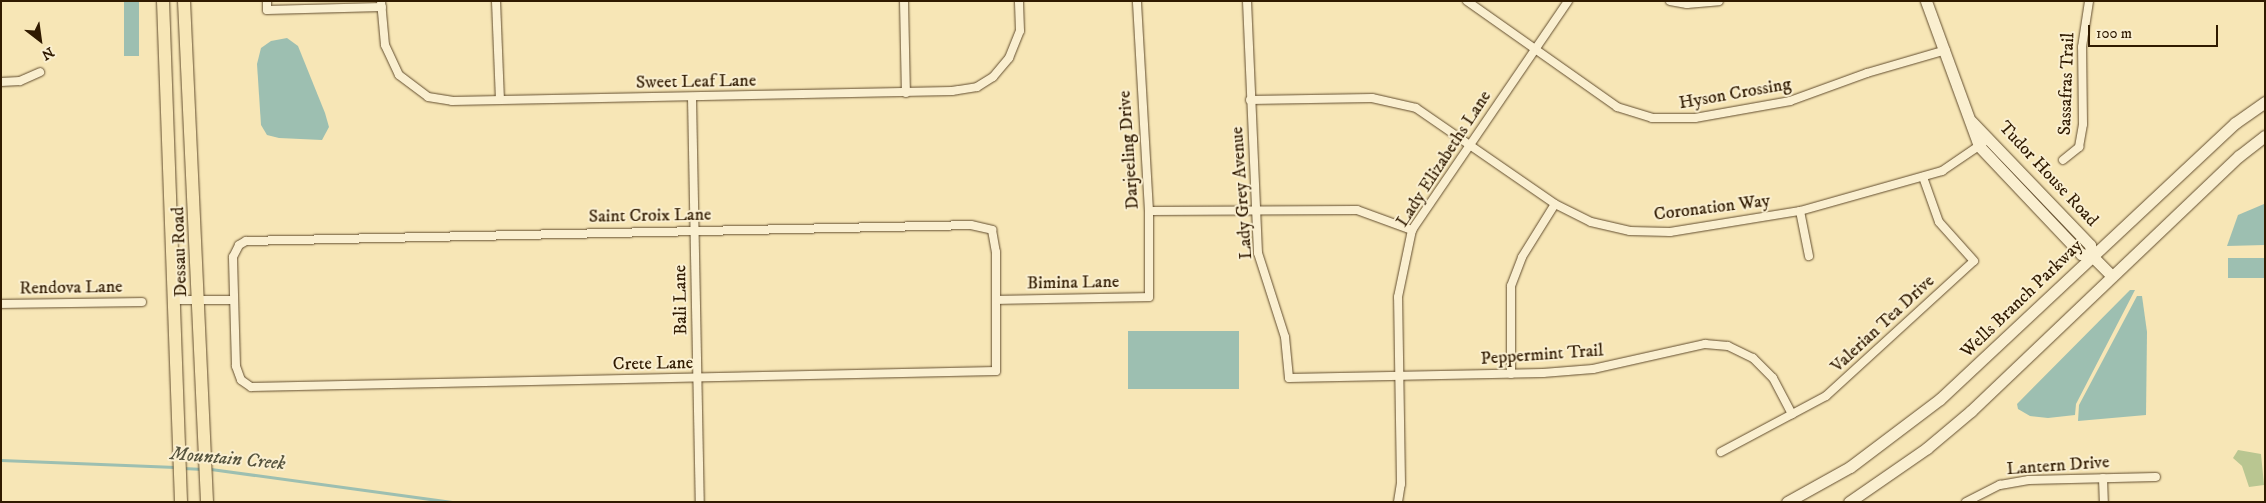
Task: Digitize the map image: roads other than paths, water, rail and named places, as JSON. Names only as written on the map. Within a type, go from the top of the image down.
[{"type":"main road","name":"Dessau Road","points":[[163,1],[181,497]]},
{"type":"main road","name":"Dessau Road","points":[[184,1],[207,502]]},
{"type":"main road","name":"Tudor House Road","points":[[1926,1],[1946,50],[1971,121],[1971,134],[1979,146],[2081,254],[2092,256]]},
{"type":"main road","name":"Wells Branch Parkway","points":[[1787,502],[1850,466],[1900,432],[1974,368],[2235,123],[2265,102]]},
{"type":"main road","name":"Tudor House Road","points":[[1971,121],[2090,245],[2092,256],[2112,276]]},
{"type":"main road","points":[[1848,502],[1927,448],[1971,411],[2112,276],[2265,136]]},
{"type":"street","points":[[266,1],[267,10],[382,4]]},
{"type":"street","points":[[496,1],[500,99]]},
{"type":"street","points":[[904,1],[906,93]]},
{"type":"street","name":"Sweet Leaf Lane","points":[[382,4],[388,56],[407,84],[428,97],[452,101],[906,93],[977,87],[993,77],[1009,58],[1020,31],[1019,1]]},
{"type":"street","name":"Darjeeling Drive","points":[[1137,1],[1149,211],[1149,297]]},
{"type":"street","name":"Lady Grey Avenue","points":[[1247,1],[1250,100],[1258,210],[1258,253],[1286,337],[1289,378]]},
{"type":"street","name":"Hyson Crossing","points":[[1467,1],[1534,51],[1618,107],[1652,118],[1673,120],[1790,101],[1867,73],[1946,50]]},
{"type":"street","name":"Lady Elizabeths Lane","points":[[1398,502],[1401,484],[1398,297],[1412,230],[1470,142],[1568,1]]},
{"type":"street","points":[[1670,1],[1687,4],[1718,1]]},
{"type":"street","name":"Sassafras Trail","points":[[2063,160],[2080,147],[2082,47],[2089,1]]},
{"type":"street","points":[[1,82],[20,81],[40,72]]},
{"type":"street","name":"Bali Lane","points":[[692,98],[700,502]]},
{"type":"street","name":"Coronation Way","points":[[1250,100],[1372,98],[1396,102],[1429,115],[1556,204],[1591,222],[1638,232],[1670,232],[1800,211],[1942,171],[1989,138]]},
{"type":"street","name":"Valerian Tea Drive","points":[[1721,452],[1792,414],[1847,380],[1974,261],[1939,222],[1923,177]]},
{"type":"street","points":[[1511,374],[1511,286],[1522,257],[1556,204]]},
{"type":"street","points":[[1149,211],[1357,210],[1412,230]]},
{"type":"street","points":[[1800,211],[1809,256]]},
{"type":"street","name":"Saint Croix Lane","points":[[234,300],[233,257],[239,245],[258,239],[978,226],[992,230],[997,300]]},
{"type":"street","name":"Bimina Lane","points":[[997,300],[1149,297]]},
{"type":"street","points":[[174,300],[234,300]]},
{"type":"street","name":"Crete Lane","points":[[234,300],[236,366],[241,380],[251,387],[996,371],[997,300]]},
{"type":"street","name":"Rendova Lane","points":[[1,304],[142,302]]},
{"type":"street","name":"Peppermint Trail","points":[[1289,378],[1511,374],[1593,369],[1705,344],[1728,346],[1753,358],[1773,378],[1792,414]]},
{"type":"street","name":"Lantern Drive","points":[[1966,502],[2000,485],[2029,480],[2156,477]]},
{"type":"street","points":[[2104,478],[2104,502]]},
{"type":"waterway","name":"Mountain Creek","points":[[1,460],[175,467]]},
{"type":"waterway","name":"Mountain Creek","points":[[183,468],[203,469]]},
{"type":"waterway","name":"Mountain Creek","points":[[211,469],[452,502]]}]
